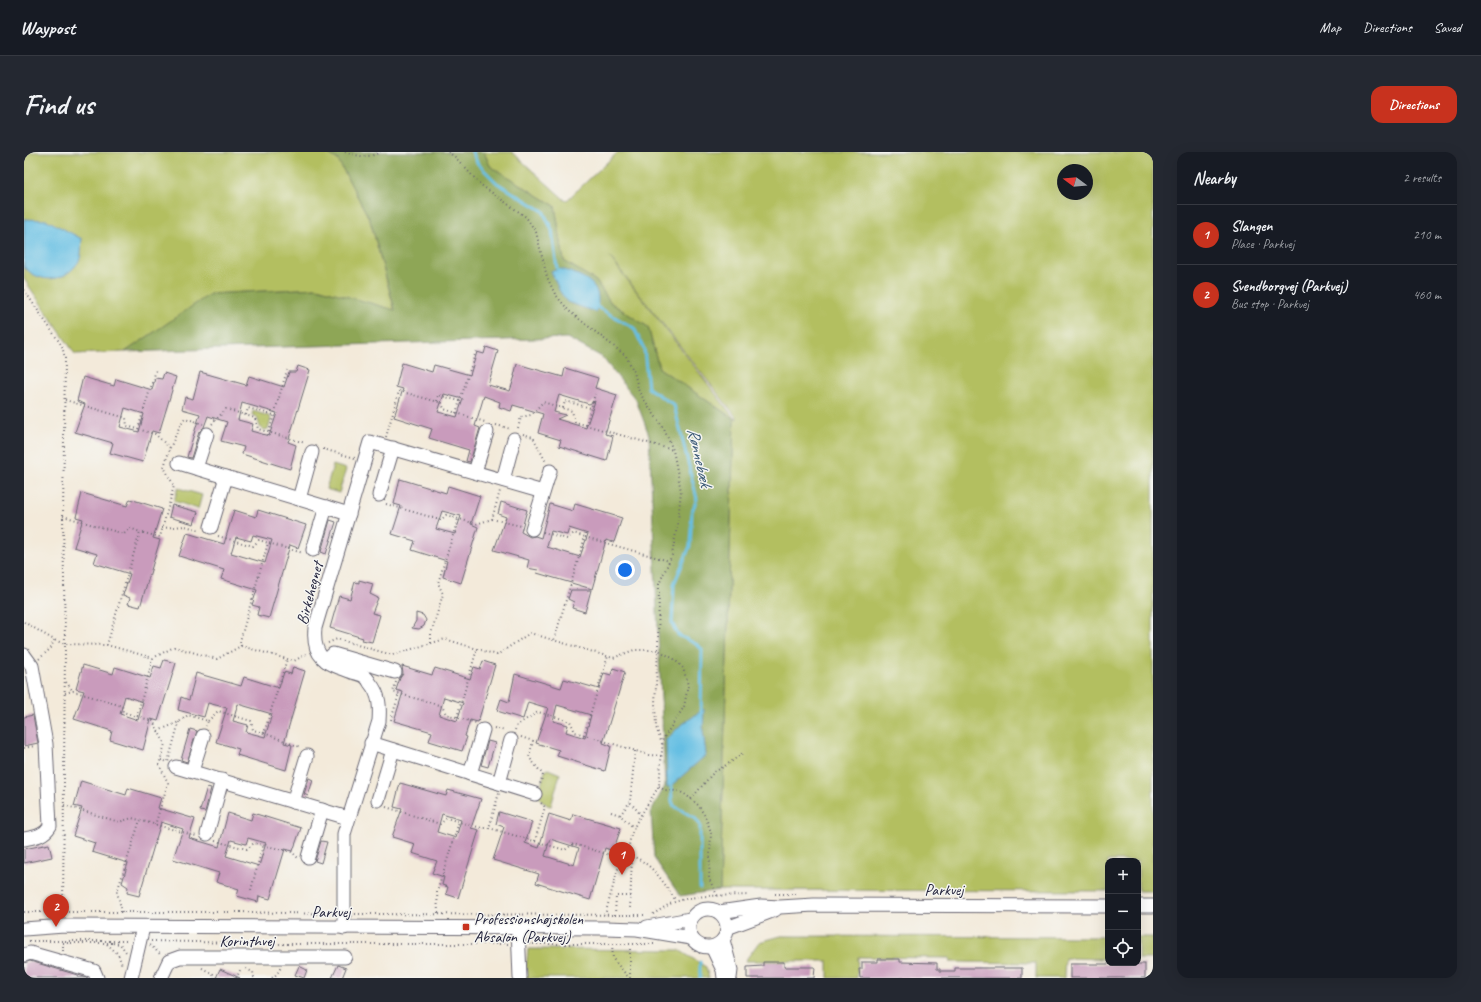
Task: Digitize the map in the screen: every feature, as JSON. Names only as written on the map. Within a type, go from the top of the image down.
[{"type":"street","points":[[475,472],[488,432]]},
{"type":"street","points":[[196,468],[207,434]]},
{"type":"street","points":[[503,480],[515,436]]},
{"type":"street","name":"Birkehegnet","points":[[395,672],[366,670],[330,664],[321,658],[316,649],[314,637],[315,628],[370,442],[544,492]]},
{"type":"street","points":[[382,499],[388,447]]},
{"type":"street","points":[[298,499],[313,448]]},
{"type":"street","points":[[179,463],[349,514]]},
{"type":"street","points":[[532,529],[550,471]]},
{"type":"street","points":[[211,527],[226,477]]},
{"type":"street","points":[[309,552],[326,507]]},
{"type":"street","points":[[24,655],[32,666],[46,744],[50,826],[46,832],[40,836],[24,839]]},
{"type":"street","points":[[344,928],[344,834],[379,721],[380,706],[378,694],[366,670]]},
{"type":"street","points":[[470,774],[484,727]]},
{"type":"street","points":[[192,771],[203,736]]},
{"type":"street","points":[[500,783],[512,737]]},
{"type":"street","points":[[371,744],[535,794]]},
{"type":"street","points":[[380,803],[393,750]]},
{"type":"street","points":[[293,802],[307,756]]},
{"type":"street","points":[[176,767],[348,818]]},
{"type":"street","points":[[206,837],[222,780]]},
{"type":"street","points":[[308,857],[322,810]]},
{"type":"street","name":"Parkvej","points":[[719,912],[761,906],[780,907],[814,905],[1105,906]]},
{"type":"street","points":[[1141,906],[1153,906]]},
{"type":"street","name":"Parkvej","points":[[716,942],[780,907]]},
{"type":"street","points":[[716,942],[702,947],[694,942],[690,942],[688,928],[690,919],[697,912],[710,908],[719,912],[725,919],[716,942],[724,978]]},
{"type":"street","name":"Parkvej","points":[[637,929],[690,919]]},
{"type":"street","name":"Parkvej","points":[[24,929],[64,926],[605,928],[637,929],[690,942]]},
{"type":"street","points":[[131,978],[144,943],[143,927]]},
{"type":"street","points":[[518,927],[520,978]]},
{"type":"street","points":[[716,942],[731,970],[730,978]]},
{"type":"street","points":[[24,955],[30,954],[94,971],[97,978]]},
{"type":"street","name":"Korinthvej","points":[[169,961],[180,957],[345,957]]},
{"type":"street","points":[[161,978],[169,961]]},
{"type":"path","points":[[345,152],[357,156],[373,156],[380,152]]},
{"type":"path","points":[[448,152],[455,157],[481,185],[526,217],[536,232],[547,277],[555,294],[569,311],[626,356],[634,372],[639,392],[664,429],[673,450],[681,491],[678,521],[672,555],[659,584],[658,650],[655,703],[656,727],[663,745]]},
{"type":"path","points":[[24,290],[62,346],[65,358],[63,516],[65,681],[64,912],[24,912]]},
{"type":"path","points":[[456,413],[476,351]]},
{"type":"path","points":[[138,429],[156,370]]},
{"type":"path","points":[[269,432],[288,370]]},
{"type":"path","points":[[388,447],[400,391],[442,403],[444,409],[513,430],[515,436]]},
{"type":"path","points":[[436,401],[438,394],[460,401]]},
{"type":"path","points":[[586,425],[595,394]]},
{"type":"path","points":[[65,400],[126,418],[126,426],[155,434],[170,448]]},
{"type":"path","points":[[563,408],[565,401],[591,408]]},
{"type":"path","points":[[515,436],[522,417],[532,414],[543,402],[572,411],[575,422],[673,450]]},
{"type":"path","points":[[246,416],[248,408],[274,415]]},
{"type":"path","points":[[63,516],[124,534],[130,528],[160,537],[174,486],[164,467],[170,448],[182,422],[185,418],[209,426],[213,424],[226,409],[255,418],[258,429],[313,448],[364,461]]},
{"type":"path","points":[[515,436],[533,437],[550,471]]},
{"type":"path","points":[[492,519],[503,480]]},
{"type":"path","points":[[382,499],[441,520],[446,515],[476,524],[492,519],[567,539],[574,533],[669,562]]},
{"type":"path","points":[[431,643],[431,634],[444,594],[438,583],[458,518]]},
{"type":"path","points":[[107,645],[140,532]]},
{"type":"path","points":[[554,640],[585,537]]},
{"type":"path","points":[[241,646],[240,641],[268,543],[309,552]]},
{"type":"path","points":[[32,666],[51,648],[54,640]]},
{"type":"path","points":[[457,717],[477,649]]},
{"type":"path","points":[[604,944],[605,915],[619,865],[627,855],[634,828],[659,786],[663,739],[684,707],[688,685],[683,668],[674,659],[658,650]]},
{"type":"path","points":[[584,735],[608,656]]},
{"type":"path","points":[[137,716],[153,658]]},
{"type":"path","points":[[264,733],[287,659]]},
{"type":"path","points":[[395,672],[399,673],[393,692],[442,706],[446,714],[484,727],[509,732],[512,737],[533,741],[529,757],[543,775],[535,794],[536,798],[545,807],[535,841]]},
{"type":"path","points":[[65,681],[73,691]]},
{"type":"path","points":[[65,693],[73,691],[122,706],[123,712],[153,721],[165,744],[160,764],[168,783],[155,825]]},
{"type":"path","points":[[203,736],[208,721],[218,711],[250,721],[253,730],[292,743],[308,751],[307,756]]},
{"type":"path","points":[[512,737],[517,725],[538,712],[570,721],[575,732],[635,751],[654,756],[662,756]]},
{"type":"path","points":[[158,731],[179,722],[188,715],[208,721]]},
{"type":"path","points":[[161,760],[168,762],[179,722]]},
{"type":"path","points":[[620,815],[630,802],[635,751]]},
{"type":"path","points":[[691,799],[713,773],[744,752]]},
{"type":"path","points":[[489,828],[500,783]]},
{"type":"path","points":[[659,786],[664,790],[679,791],[698,805],[705,816],[711,832],[709,879],[718,897]]},
{"type":"path","points":[[630,802],[641,815]]},
{"type":"path","points":[[380,803],[440,824],[447,818],[482,828],[489,828],[565,850],[573,844],[624,859]]},
{"type":"path","points":[[64,805],[118,822],[132,818],[247,849],[254,843],[292,852],[297,858],[306,861],[308,857]]},
{"type":"path","points":[[611,812],[620,815],[634,828]]},
{"type":"path","points":[[122,912],[117,892],[140,820]]},
{"type":"path","points":[[438,914],[437,892],[459,822]]},
{"type":"path","points":[[251,890],[263,845]]},
{"type":"path","points":[[611,855],[621,863]]},
{"type":"path","points":[[627,855],[632,856],[648,865],[662,881],[676,901]]},
{"type":"path","points":[[630,909],[632,856]]},
{"type":"path","points":[[615,915],[616,896],[630,896]]},
{"type":"path","points":[[24,941],[280,944],[658,944]]},
{"type":"path","points":[[60,962],[63,954],[63,943],[113,942],[120,944],[126,952],[122,967],[118,954],[105,943]]},
{"type":"path","points":[[690,942],[695,951],[716,942]]},
{"type":"path","points":[[144,943],[169,961]]},
{"type":"path","points":[[612,944],[612,959],[630,978]]},
{"type":"path","points":[[630,949],[630,978]]},
{"type":"path","points":[[241,967],[253,972],[254,977],[257,978]]},
{"type":"green space","points":[[24,152],[326,152],[338,160],[370,220],[395,311],[317,288],[211,294],[125,352],[75,354],[24,279]]},
{"type":"green space","points":[[326,152],[484,152],[490,166],[555,206],[564,261],[596,281],[611,303],[648,327],[659,368],[734,419],[720,890],[680,896],[654,858],[651,811],[665,786],[649,435],[636,400],[602,357],[567,338],[125,352],[210,294],[317,288],[395,310],[370,220],[338,160]]},
{"type":"green space","points":[[484,152],[512,152],[566,201],[618,152],[1153,152],[1153,891],[1141,891],[1141,858],[1105,858],[1105,891],[720,890],[734,419],[659,368],[648,327],[611,303],[596,281],[564,261],[555,206],[490,166]],"holes":[[[609,256],[737,418],[735,419]]]},
{"type":"green space","points":[[253,411],[269,416],[271,419],[268,429],[264,430],[260,427],[257,417],[252,415]]},
{"type":"green space","points":[[333,465],[346,469],[339,493],[326,489]]},
{"type":"green space","points":[[178,488],[202,495],[198,509],[174,501]]},
{"type":"green space","points":[[548,769],[560,774],[551,806],[547,805],[538,797],[545,771]]},
{"type":"green space","points":[[781,936],[1105,937],[1105,959],[1065,958],[1064,978],[1036,978],[1036,963],[950,962],[950,958],[858,957],[857,978],[828,978],[828,961],[745,961],[759,942]]},
{"type":"green space","points":[[1141,937],[1153,937],[1153,959],[1141,959]]},
{"type":"green space","points":[[528,949],[679,950],[706,967],[709,978],[525,978]]},
{"type":"water","points":[[24,219],[47,220],[82,239],[80,259],[74,268],[60,277],[45,279],[31,273],[24,267]]},
{"type":"water","points":[[561,269],[584,278],[595,287],[598,302],[596,312],[567,302],[559,290],[551,271]]},
{"type":"water","points":[[704,709],[703,731],[706,755],[667,788],[666,740],[680,726]]},
{"type":"building","points":[[486,347],[498,351],[488,385],[510,391],[517,364],[563,377],[565,368],[598,378],[595,388],[617,395],[605,434],[613,436],[607,461],[559,446],[561,440],[538,433],[543,414],[513,405],[511,411],[499,407],[500,402],[484,396],[475,426],[480,428],[470,462],[466,461],[469,450],[429,438],[432,429],[394,417],[403,389],[396,387],[402,363],[432,372],[434,365],[470,375],[477,352],[484,354]],"holes":[[[444,394],[463,399],[457,417],[438,412]],[[559,395],[589,404],[595,401],[586,428],[557,419],[566,415],[554,412]]]},
{"type":"building","points":[[298,366],[310,370],[288,442],[296,445],[290,469],[242,454],[244,447],[221,441],[227,422],[208,416],[204,427],[199,432],[191,458],[187,457],[200,414],[182,409],[185,397],[193,399],[200,372],[246,385],[249,376],[284,387],[289,372],[296,372]],"holes":[[[242,403],[277,413],[269,436],[251,431],[253,424],[238,420]]]},
{"type":"building","points":[[164,373],[176,377],[159,433],[152,431],[143,462],[110,453],[113,443],[75,432],[85,404],[77,401],[83,377],[114,386],[116,379],[152,390],[155,378],[162,379]],"holes":[[[125,408],[144,414],[139,432],[120,427]]]},
{"type":"building","points":[[400,479],[446,493],[448,486],[480,496],[471,524],[478,527],[461,583],[443,577],[447,561],[412,550],[415,541],[392,534],[401,506],[394,504]],"holes":[[[442,511],[461,516],[455,534],[436,529]]]},
{"type":"building","points":[[82,493],[127,506],[130,499],[162,509],[153,538],[160,540],[140,607],[128,604],[130,598],[123,595],[130,574],[94,563],[97,554],[74,547],[83,519],[76,517]]},
{"type":"building","points":[[501,502],[527,510],[521,532],[530,537],[535,536],[541,538],[550,504],[573,511],[575,504],[622,518],[614,542],[606,540],[592,589],[537,573],[538,570],[527,568],[529,560],[494,550],[506,517],[498,514]],"holes":[[[569,528],[588,534],[580,557],[547,547],[551,531],[567,535]]]},
{"type":"building","points":[[172,505],[198,512],[194,524],[169,517]]},
{"type":"building","points":[[234,510],[256,517],[258,510],[306,525],[298,548],[290,545],[269,618],[257,615],[259,607],[252,605],[257,590],[221,579],[224,570],[179,556],[187,533],[224,544]],"holes":[[[253,535],[272,540],[265,563],[231,553],[236,537],[251,541]]]},
{"type":"building","points":[[330,520],[336,522],[326,554],[321,552]]},
{"type":"building","points":[[359,580],[373,584],[370,594],[378,598],[372,613],[380,615],[372,642],[362,640],[363,638],[330,628],[339,596],[350,599],[355,582],[359,583]]},
{"type":"building","points":[[571,590],[591,590],[585,612],[572,608],[574,602],[568,599]]},
{"type":"building","points":[[416,613],[423,615],[426,620],[424,626],[419,629],[412,628],[416,621]]},
{"type":"building","points":[[164,660],[176,663],[158,721],[151,719],[143,750],[110,740],[112,731],[74,719],[84,691],[76,689],[83,665],[113,674],[115,667],[150,678],[154,666],[161,668]],"holes":[[[125,696],[143,702],[138,720],[120,714]]]},
{"type":"building","points":[[483,661],[495,665],[478,722],[470,720],[465,736],[467,737],[462,751],[429,741],[432,732],[394,721],[403,692],[396,690],[403,674],[402,666],[432,675],[435,668],[470,679],[474,667],[480,669]],"holes":[[[444,697],[463,703],[457,721],[439,715]]]},
{"type":"building","points":[[293,667],[305,671],[284,743],[292,745],[286,770],[237,755],[239,749],[216,742],[227,708],[208,703],[204,717],[178,710],[181,697],[189,700],[196,673],[241,686],[244,677],[279,688],[284,672],[291,674]],"holes":[[[238,704],[272,714],[265,737],[246,732],[248,725],[233,721]]]},
{"type":"building","points":[[613,668],[625,672],[603,743],[611,746],[605,771],[557,756],[559,750],[536,743],[548,708],[528,702],[523,719],[497,711],[501,699],[509,702],[515,674],[561,688],[564,679],[599,689],[604,673],[611,675]],"holes":[[[557,705],[591,715],[585,738],[566,732],[568,725],[553,721]]]},
{"type":"building","points":[[33,715],[38,743],[24,746],[24,717]]},
{"type":"building","points":[[190,729],[197,731],[187,762],[181,760]]},
{"type":"building","points":[[488,741],[495,743],[488,767],[481,765]]},
{"type":"building","points":[[309,778],[313,780],[308,796],[304,794]]},
{"type":"building","points":[[81,781],[126,795],[128,788],[161,798],[158,808],[195,819],[189,838],[219,847],[228,813],[251,820],[253,813],[301,828],[293,851],[285,849],[270,899],[259,896],[258,902],[237,896],[239,889],[216,882],[219,873],[173,859],[183,829],[161,822],[139,896],[127,893],[128,887],[122,883],[128,863],[92,852],[95,843],[73,836],[82,808],[74,806]],"holes":[[[248,838],[266,843],[259,866],[226,856],[231,840],[246,844]]]},
{"type":"building","points":[[400,783],[446,796],[448,790],[481,799],[471,828],[479,830],[458,898],[446,894],[448,887],[442,885],[444,877],[432,873],[437,861],[412,853],[415,844],[392,837],[402,809],[394,807]],"holes":[[[442,814],[461,820],[456,838],[437,832]]]},
{"type":"building","points":[[207,787],[211,788],[205,812],[200,811]]},
{"type":"building","points":[[499,812],[532,822],[525,843],[539,848],[549,814],[571,821],[573,814],[621,828],[613,851],[605,848],[590,900],[536,883],[539,874],[493,860],[504,827],[496,824]],"holes":[[[550,839],[579,848],[574,865],[545,856]]]},
{"type":"building","points":[[321,841],[327,842],[321,863],[315,861]]},
{"type":"building","points":[[49,844],[52,857],[24,863],[24,849]]},
{"type":"building","points":[[878,959],[900,959],[900,962],[937,963],[937,969],[940,969],[940,971],[955,971],[955,968],[1022,968],[1022,978],[860,978],[859,969],[862,969],[862,962],[878,962]]},
{"type":"building","points":[[30,961],[88,978],[24,978],[24,963]]},
{"type":"building","points":[[763,962],[784,962],[784,967],[815,967],[814,978],[747,978],[747,967],[763,966]]},
{"type":"building","points":[[1070,964],[1141,966],[1141,964],[1145,964],[1145,978],[1070,978]]},
{"type":"building","points":[[338,965],[346,968],[342,978],[332,978]]},
{"type":"building","points":[[299,966],[307,970],[304,978],[295,975]]},
{"type":"building","points":[[220,969],[240,978],[216,978]]},
{"type":"waterway","name":"Rønnebæk","points":[[472,152],[478,164],[497,183],[543,211],[552,230],[557,269],[561,271]]},
{"type":"waterway","name":"Rønnebæk","points":[[596,303],[597,307],[634,328],[644,349],[648,388],[674,405],[697,499],[692,511],[690,546],[674,584],[672,623],[678,635],[696,644],[702,649],[701,713]]},
{"type":"waterway","name":"Rønnebæk","points":[[671,782],[672,801],[674,806],[695,818],[700,825],[700,888]]},
{"type":"waterway","name":"Rønnebæk","points":[[700,962],[700,978]]},
{"type":"place","name":"Slangen","points":[[622,875]]},
{"type":"place","name":"Svendborgvej (Parkvej)","points":[[56,927]]},
{"type":"place","name":"Professionshøjskolen Absalon (Parkvej)","points":[[466,927]]}]
